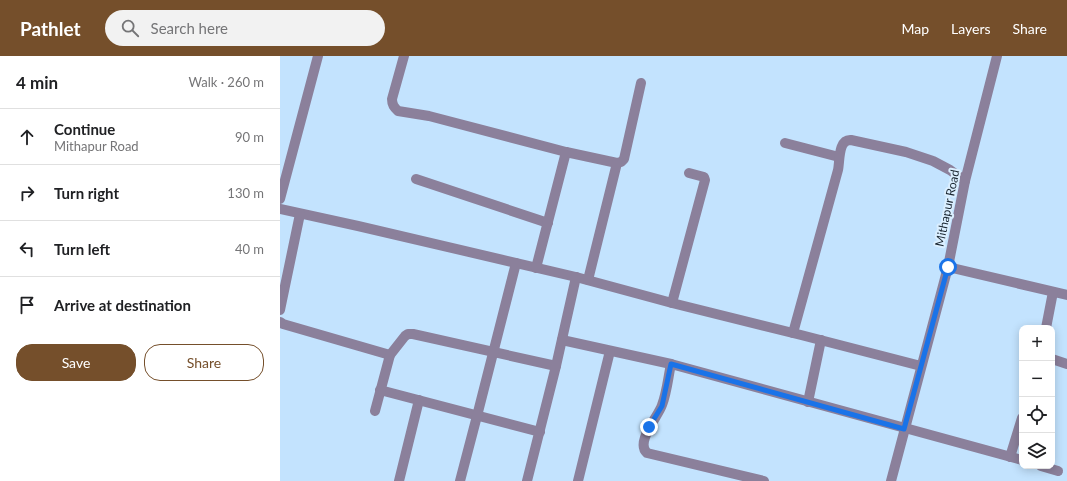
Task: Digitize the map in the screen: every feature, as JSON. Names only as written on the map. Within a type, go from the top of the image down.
[{"type":"street","points":[[280,199],[284,166],[318,56]]},
{"type":"street","points":[[404,56],[392,99],[394,108],[398,111],[429,116],[566,152],[617,162],[621,162],[624,159],[641,83]]},
{"type":"street","name":"Mithapur Road","points":[[891,481],[948,267],[965,181],[997,56]]},
{"type":"street","points":[[793,333],[838,170],[840,152],[845,142],[851,140],[906,152],[933,161],[950,170],[965,181]]},
{"type":"street","points":[[785,143],[839,157]]},
{"type":"street","points":[[536,268],[566,152]]},
{"type":"street","points":[[588,280],[617,162]]},
{"type":"street","points":[[672,304],[705,180],[704,177],[689,173]]},
{"type":"street","points":[[416,180],[548,223]]},
{"type":"street","points":[[280,209],[576,277],[672,304],[922,366]]},
{"type":"street","points":[[280,310],[300,214]]},
{"type":"street","points":[[460,481],[478,416],[516,263]]},
{"type":"street","points":[[948,267],[1067,296]]},
{"type":"street","points":[[527,481],[556,366],[576,277]]},
{"type":"street","points":[[1047,325],[1053,292]]},
{"type":"street","points":[[280,322],[390,355]]},
{"type":"street","points":[[375,411],[390,355],[404,336],[408,334],[556,366]]},
{"type":"street","points":[[562,340],[671,364],[1019,459]]},
{"type":"street","points":[[808,402],[821,340]]},
{"type":"street","points":[[578,481],[610,351]]},
{"type":"street","points":[[1055,360],[1067,364]]},
{"type":"street","points":[[671,364],[662,406],[649,427],[644,442],[646,452],[764,481]]},
{"type":"street","points":[[380,390],[540,432]]},
{"type":"street","points":[[399,481],[419,400]]},
{"type":"street","points":[[1010,457],[1019,428]]},
{"type":"street","points":[[1051,469],[1058,471]]},
{"type":"route","points":[[649,427],[662,406],[671,364],[904,429],[948,267]]}]
